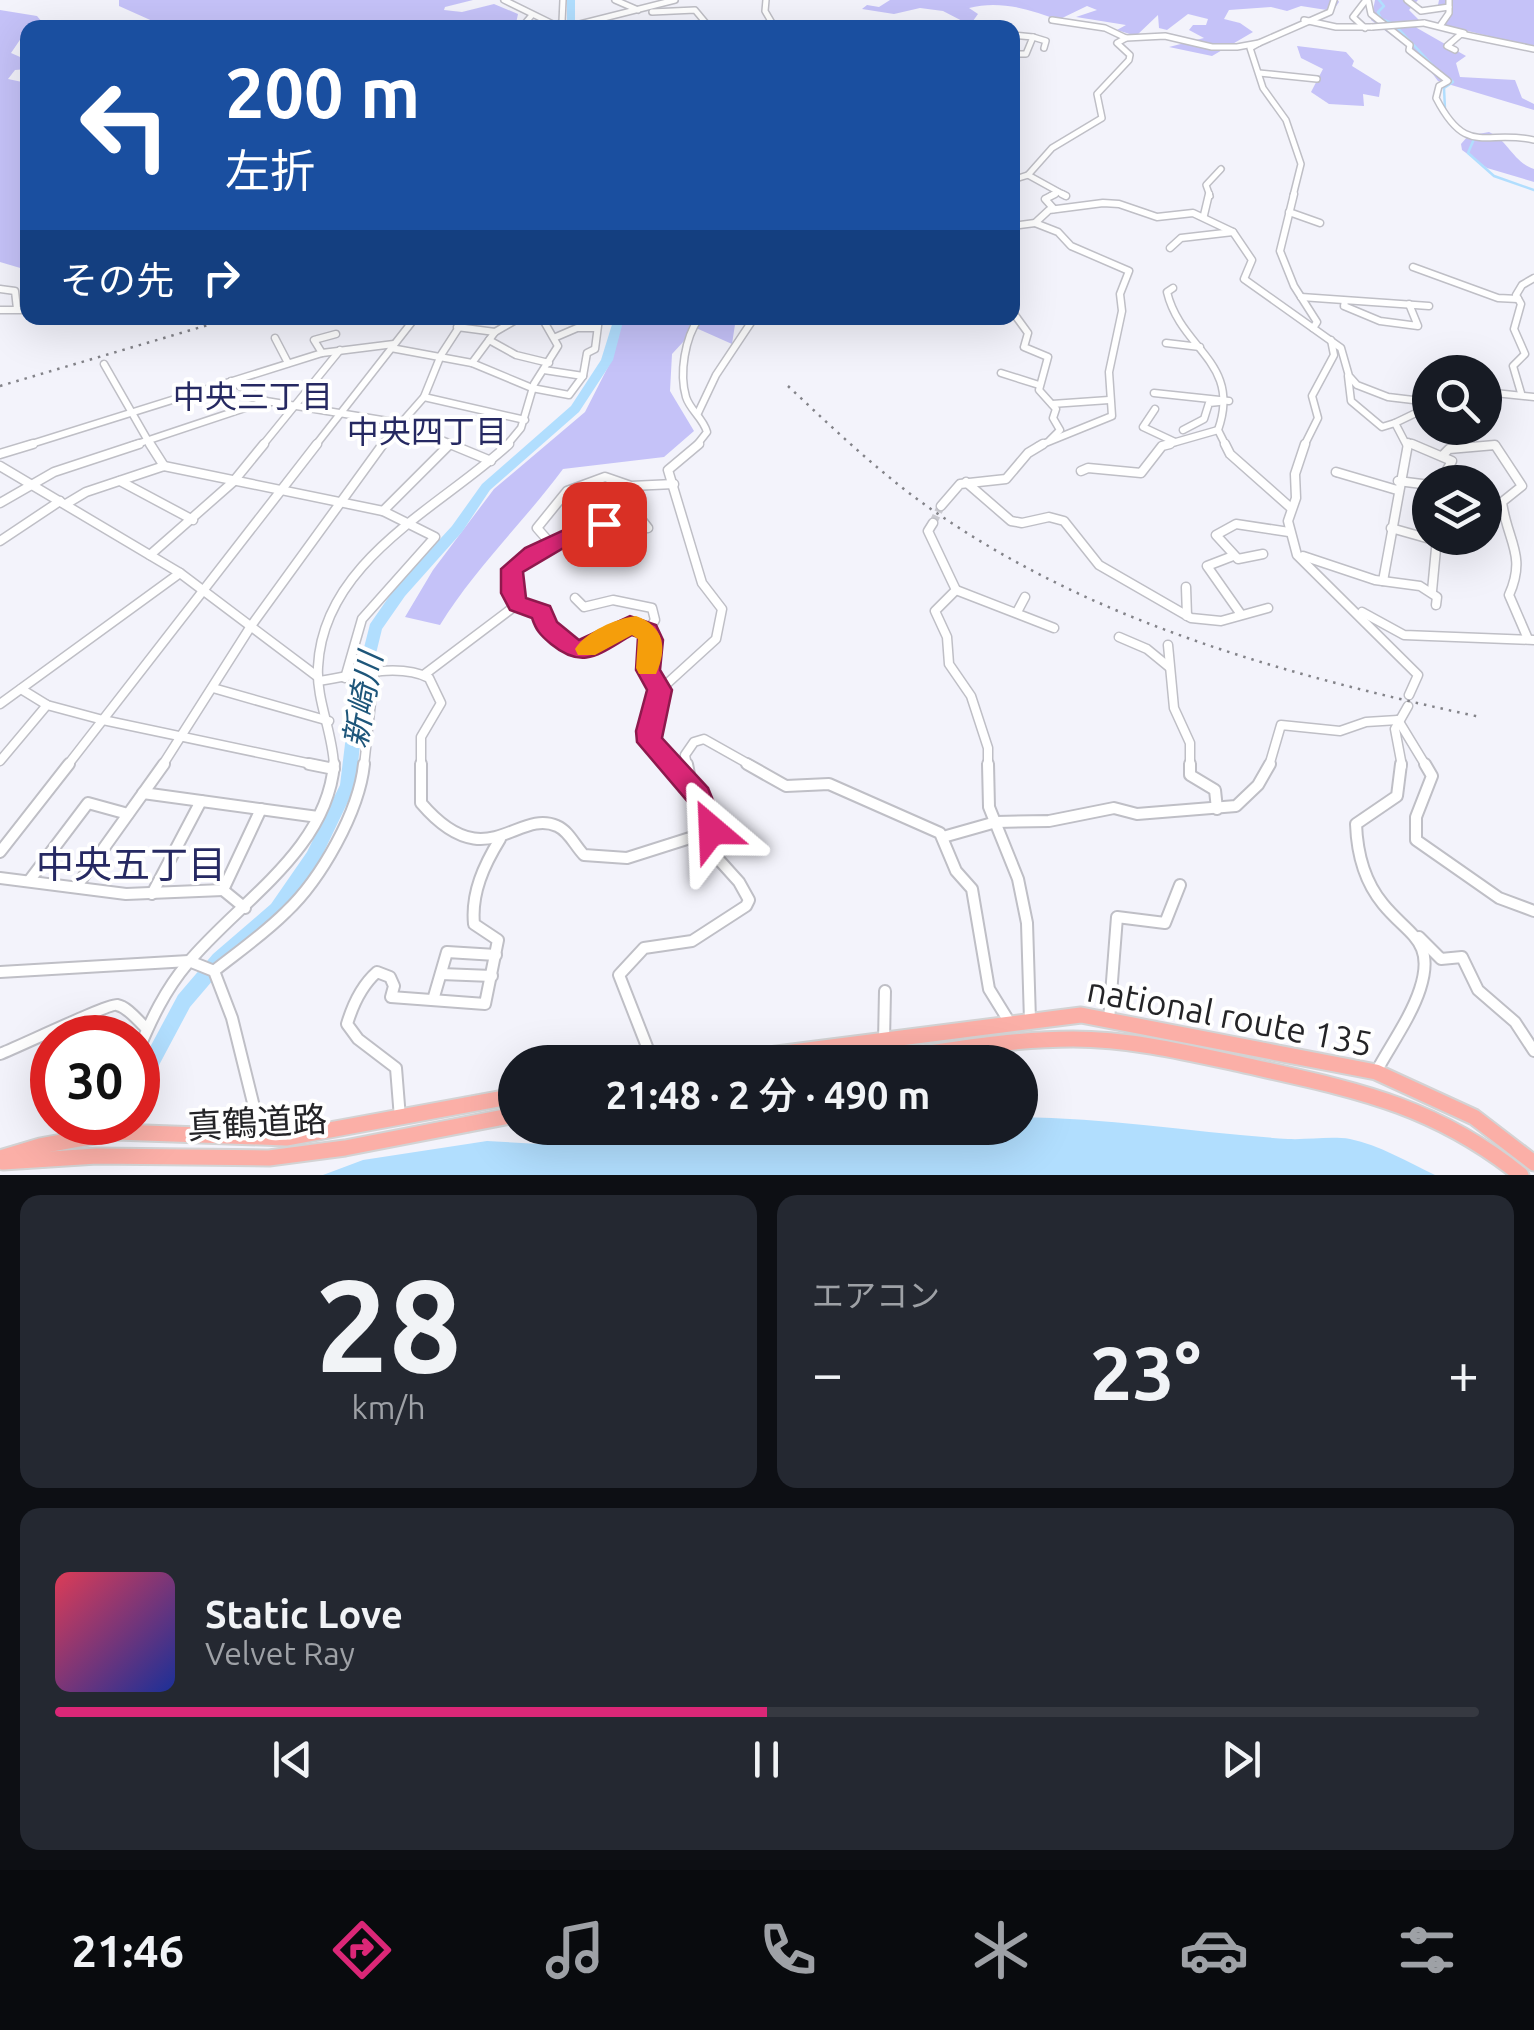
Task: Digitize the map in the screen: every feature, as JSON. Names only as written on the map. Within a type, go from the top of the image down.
[{"type":"highway","name":"national route 135","points":[[858,1045],[1060,1016],[1109,1020],[1376,1072],[1474,1117],[1534,1163]]},
{"type":"highway","points":[[1003,1045],[1043,1040],[1138,1043],[1372,1093],[1453,1124],[1521,1175]]},
{"type":"highway","points":[[160,1133],[262,1139],[316,1134],[498,1099]]},
{"type":"highway","name":"真鶴道路","points":[[0,1160],[110,1155],[268,1158],[345,1148],[498,1118]]},
{"type":"highway","points":[[0,1160],[44,1145]]},
{"type":"street","points":[[504,0],[546,20]]},
{"type":"street","points":[[518,0],[518,8]]},
{"type":"street","points":[[615,0],[642,11],[695,10],[703,20]]},
{"type":"street","points":[[596,20],[675,0]]},
{"type":"street","points":[[1313,328],[1317,322],[1280,251],[1301,164],[1286,120],[1264,88],[1250,48],[1304,20],[1330,12],[1334,0]]},
{"type":"street","points":[[1369,27],[1352,17],[1367,0],[1372,4],[1368,12],[1392,27],[1410,45],[1410,50],[1448,81],[1439,86],[1436,98],[1453,128],[1462,135],[1488,140],[1534,140]]},
{"type":"street","points":[[1407,0],[1412,8],[1426,14],[1449,3]]},
{"type":"street","points":[[1440,26],[1449,3]]},
{"type":"street","points":[[528,20],[532,15]]},
{"type":"street","points":[[1052,20],[1101,27],[1126,38],[1165,36],[1217,47],[1259,43]]},
{"type":"street","points":[[1304,20],[1336,27],[1424,24],[1497,43]]},
{"type":"street","points":[[1454,50],[1447,46],[1458,35],[1534,46]]},
{"type":"street","points":[[1020,36],[1046,42],[1044,48]]},
{"type":"street","points":[[1020,54],[1026,54],[1033,37]]},
{"type":"street","points":[[1020,178],[1028,175],[1052,148],[1102,118],[1098,94],[1129,60],[1130,54],[1118,44],[1126,38]]},
{"type":"street","points":[[1259,73],[1317,79]]},
{"type":"street","points":[[1204,215],[1210,197],[1206,185],[1222,169]]},
{"type":"street","points":[[1028,175],[1066,196]]},
{"type":"street","points":[[1054,209],[1045,198],[1058,192]]},
{"type":"street","points":[[1035,223],[1043,213],[1054,209],[1119,204],[1157,217],[1204,215],[1234,232],[1252,260],[1244,279],[1341,348],[1350,401],[1382,427],[1412,413]]},
{"type":"street","points":[[1289,212],[1320,224]]},
{"type":"street","points":[[1020,225],[1035,223],[1058,232],[1070,246],[1129,271],[1120,294],[1122,311],[1110,372],[1112,412],[1109,418],[1064,440],[1050,440]]},
{"type":"street","points":[[1170,248],[1182,238],[1234,232]]},
{"type":"street","points":[[1413,267],[1498,298],[1518,300]]},
{"type":"street","points":[[1521,393],[1513,366],[1525,354],[1514,330],[1521,304],[1516,295],[1522,285],[1534,278]]},
{"type":"street","points":[[1173,288],[1166,292],[1172,315],[1200,347],[1229,400],[1218,430],[1230,454],[1291,508]]},
{"type":"street","points":[[0,289],[15,291],[17,310],[0,310]]},
{"type":"street","points":[[1301,297],[1430,306]]},
{"type":"street","points":[[1346,301],[1344,306],[1352,310],[1388,322],[1418,326],[1409,304]]},
{"type":"street","points":[[1383,302],[1388,322]]},
{"type":"street","points":[[1020,322],[1028,333],[1024,347],[1048,357],[1039,385]]},
{"type":"street","points":[[0,852],[408,325]]},
{"type":"street","points":[[472,362],[496,332],[508,325]]},
{"type":"street","points":[[155,1015],[188,961],[276,878],[318,817],[332,788],[336,748],[318,679],[322,645],[335,608],[378,547],[491,461],[516,437],[532,388],[558,346],[547,325]]},
{"type":"street","points":[[0,454],[340,350],[392,346],[442,355],[472,362],[532,388],[569,395],[582,376],[587,354],[595,349],[596,325]]},
{"type":"street","points":[[646,1045],[619,975],[644,948],[692,941],[746,906],[749,893],[710,851],[707,841],[712,830],[705,806],[650,742],[648,731],[660,690],[716,638],[722,609],[702,582],[668,465],[706,437],[706,427],[698,412],[686,400],[687,380],[682,369],[693,325]]},
{"type":"street","points":[[698,412],[715,371],[728,360],[750,325]]},
{"type":"street","points":[[76,886],[184,735],[251,626],[340,502],[424,397],[457,327],[496,332]]},
{"type":"street","points":[[556,337],[577,328],[595,328]]},
{"type":"street","points":[[322,353],[314,340],[336,334]]},
{"type":"street","points":[[274,338],[288,363]]},
{"type":"street","points":[[489,340],[516,355],[582,376]]},
{"type":"street","points":[[1331,340],[1334,355],[1312,396],[1318,418],[1300,455],[1289,532],[1297,554],[1418,675],[1394,729],[1402,767],[1399,790],[1393,800],[1356,824],[1356,839],[1376,894],[1441,959],[1460,956],[1478,990],[1515,1022],[1534,1051]]},
{"type":"street","points":[[1166,343],[1200,347]]},
{"type":"street","points":[[150,555],[232,482],[340,350]]},
{"type":"street","points":[[104,364],[133,411],[145,440],[164,466]]},
{"type":"street","points":[[941,506],[954,489],[966,482],[1006,479],[1026,451],[1050,440],[1060,430],[1053,418],[1056,408],[1039,385],[1001,373]]},
{"type":"street","points":[[1348,376],[1367,390],[1412,402]]},
{"type":"street","points":[[231,382],[266,402],[400,424],[491,461]]},
{"type":"street","points":[[1502,392],[1534,398]]},
{"type":"street","points":[[1154,393],[1229,400]]},
{"type":"street","points":[[424,397],[524,420]]},
{"type":"street","points":[[1052,404],[1109,400]]},
{"type":"street","points":[[1183,430],[1204,419],[1210,404],[1229,400]]},
{"type":"street","points":[[0,502],[31,484],[145,440],[266,402]]},
{"type":"street","points":[[1155,409],[1143,427],[1175,442]]},
{"type":"street","points":[[1394,424],[1408,442],[1452,461],[1450,465]]},
{"type":"street","points":[[1195,425],[1208,434]]},
{"type":"street","points":[[1080,471],[1141,474],[1158,449],[1218,430]]},
{"type":"street","points":[[1383,581],[1397,486],[1408,442]]},
{"type":"street","points":[[382,510],[450,444]]},
{"type":"street","points":[[1354,608],[1404,635],[1531,640],[1508,595],[1522,579],[1524,562],[1502,502],[1522,486],[1495,446],[1449,449],[1442,456]]},
{"type":"street","points":[[0,466],[180,573],[318,679],[425,674],[518,604]]},
{"type":"street","points":[[0,541],[86,492],[164,466],[382,510],[434,537],[362,619],[347,678]]},
{"type":"street","points":[[1336,472],[1397,486],[1412,486]]},
{"type":"street","points":[[550,544],[538,528],[567,491],[605,477],[622,484],[674,484]]},
{"type":"street","points":[[120,481],[193,520]]},
{"type":"street","points":[[966,482],[1011,521],[1022,523],[1049,516],[1064,520],[1099,566],[1187,616],[1221,620],[1268,608]]},
{"type":"street","points":[[622,484],[610,496],[634,510],[648,528]]},
{"type":"street","points":[[933,523],[928,532],[956,590],[1054,628]]},
{"type":"street","points":[[585,545],[604,524]]},
{"type":"street","points":[[1234,556],[1216,535],[1236,524],[1289,532]]},
{"type":"street","points":[[1391,528],[1412,533]]},
{"type":"street","points":[[597,550],[566,537],[550,544],[512,569],[512,593],[518,604],[542,612],[546,627],[574,649],[586,650],[630,625],[648,632],[648,670],[660,690]]},
{"type":"street","points":[[1240,614],[1207,566],[1234,556],[1264,554]]},
{"type":"street","points":[[1297,554],[1383,581],[1419,585],[1432,591],[1437,597],[1436,605]]},
{"type":"street","points":[[1432,591],[1435,555]]},
{"type":"street","points":[[0,704],[180,573]]},
{"type":"street","points":[[1186,587],[1187,616]]},
{"type":"street","points":[[956,590],[935,611],[947,637],[948,664],[971,696],[988,748],[989,807],[1018,879],[1027,924],[1030,1020]]},
{"type":"street","points":[[575,598],[584,607],[613,600],[652,608],[655,620],[648,632]]},
{"type":"street","points":[[1018,612],[1024,598]]},
{"type":"street","points":[[1120,637],[1147,649],[1169,667]]},
{"type":"street","points":[[1168,645],[1174,708],[1190,743],[1190,774],[1215,790],[1217,810]]},
{"type":"street","points":[[425,674],[438,690],[441,703],[421,737],[421,803],[462,836],[500,840],[532,826],[556,825],[584,855],[620,859],[712,830]]},
{"type":"street","points":[[214,971],[288,911],[352,812],[364,777],[374,675]]},
{"type":"street","points":[[213,688],[330,721]]},
{"type":"street","points":[[21,689],[47,706],[334,769]]},
{"type":"street","points":[[0,760],[47,706]]},
{"type":"street","points":[[943,837],[996,822],[1049,821],[1114,808],[1137,814],[1217,810],[1245,801],[1262,781],[1272,758],[1275,732],[1281,725],[1340,731],[1366,722],[1398,720]]},
{"type":"street","points":[[1398,720],[1432,776],[1416,817],[1416,840],[1499,898],[1534,911]]},
{"type":"street","points":[[692,789],[685,755],[694,742],[704,739],[786,786],[829,784],[874,807],[919,822],[943,837],[956,871],[972,888],[989,989],[1010,1023]]},
{"type":"street","points":[[143,792],[318,817]]},
{"type":"street","points":[[152,894],[201,800]]},
{"type":"street","points":[[30,881],[88,803],[128,814]]},
{"type":"street","points":[[223,890],[261,809]]},
{"type":"street","points":[[400,1118],[396,1068],[358,1039],[347,1024],[350,1011],[370,976],[377,972],[390,978],[394,986],[391,997],[485,1004],[498,940],[474,924],[471,909],[488,858],[500,840]]},
{"type":"street","points":[[0,878],[152,894],[223,890],[245,908]]},
{"type":"street","points":[[1109,1020],[1117,918],[1164,923],[1180,884]]},
{"type":"street","points":[[1376,1072],[1421,988],[1424,949],[1418,938]]},
{"type":"street","points":[[433,1000],[447,952],[496,955]]},
{"type":"street","points":[[0,972],[188,961],[214,971],[232,1018],[262,1139]]},
{"type":"street","points":[[441,974],[492,976]]},
{"type":"street","points":[[884,1042],[885,990]]},
{"type":"street","points":[[90,1015],[109,1004],[122,1005],[132,1015]]},
{"type":"street","points":[[0,1054],[30,1042]]},
{"type":"shaded area","points":[[119,0],[473,0],[444,10],[462,12],[494,4],[518,14],[517,20],[150,20],[119,6]]},
{"type":"shaded area","points":[[890,0],[1339,2],[1333,11],[1301,6],[1287,11],[1271,7],[1229,10],[1224,19],[1253,32],[1212,56],[1169,47],[1204,38],[1189,30],[1193,25],[1206,25],[1208,19],[1188,14],[1167,30],[1159,28],[1158,15],[1136,36],[1117,30],[1126,25],[1076,17],[1097,10],[1087,6],[1058,20],[992,5],[969,8],[978,14],[974,20],[920,8],[894,14],[862,9],[867,5],[879,7]]},
{"type":"shaded area","points":[[1375,0],[1418,0],[1409,10],[1420,21],[1411,20],[1417,28],[1466,56],[1456,63],[1460,77],[1515,80],[1522,98],[1534,104],[1534,110],[1438,81],[1419,56],[1371,20]]},
{"type":"shaded area","points":[[1439,0],[1534,0],[1534,47],[1439,24],[1447,12],[1446,6],[1438,5]]},
{"type":"shaded area","points":[[0,10],[37,16],[40,20],[20,20],[20,40],[11,53],[20,57],[20,70],[8,79],[20,82],[20,268],[0,262]]},
{"type":"shaded area","points":[[1297,46],[1346,52],[1354,61],[1352,66],[1381,84],[1379,97],[1363,94],[1364,106],[1329,104],[1311,92],[1323,69],[1301,58]]},
{"type":"shaded area","points":[[1489,132],[1534,169],[1534,182],[1487,168],[1462,150],[1461,144],[1468,136]]},
{"type":"shaded area","points":[[621,325],[735,325],[732,344],[696,328],[672,354],[670,391],[694,431],[664,457],[563,469],[468,584],[440,625],[405,617],[433,570],[494,489],[585,412],[610,363]]},
{"type":"shaded area","points":[[1038,1118],[1288,1139],[1350,1139],[1435,1175],[323,1175],[363,1160],[498,1142],[498,1145],[1038,1145]]},
{"type":"waterway","name":"新崎川","points":[[571,0],[571,20]]},
{"type":"waterway","points":[[1379,0],[1384,6],[1378,12],[1381,19],[1394,24],[1439,72]]},
{"type":"waterway","points":[[1445,109],[1444,88],[1453,82],[1450,79]]},
{"type":"waterway","points":[[1474,139],[1468,153],[1494,176],[1534,190]]},
{"type":"waterway","name":"新崎川","points":[[160,1045],[184,1001],[219,960],[277,910],[313,857],[348,785],[357,703],[375,628],[400,592],[457,529],[486,487],[575,409],[607,360],[617,325]]},
{"type":"tunnel","points":[[933,523],[941,506]]},
{"type":"railway","points":[[0,386],[208,325]]},
{"type":"railway","points":[[788,386],[863,455],[923,503],[1006,556],[1070,589],[1135,618],[1270,665],[1480,717]]},
{"type":"slow traffic","points":[[587,649],[622,627],[636,625],[650,635],[648,668]]},
{"type":"district","name":"中央三丁目","points":[[253,396]]},
{"type":"district","name":"中央四丁目","points":[[427,431]]},
{"type":"district","name":"中央五丁目","points":[[131,864]]},
{"type":"route","points":[[604,524],[585,545],[566,537],[532,553],[512,569],[512,593],[518,604],[542,612],[546,627],[574,649],[586,650],[630,625],[648,632],[648,670],[660,690],[648,731],[650,742],[699,796],[712,830]]}]
